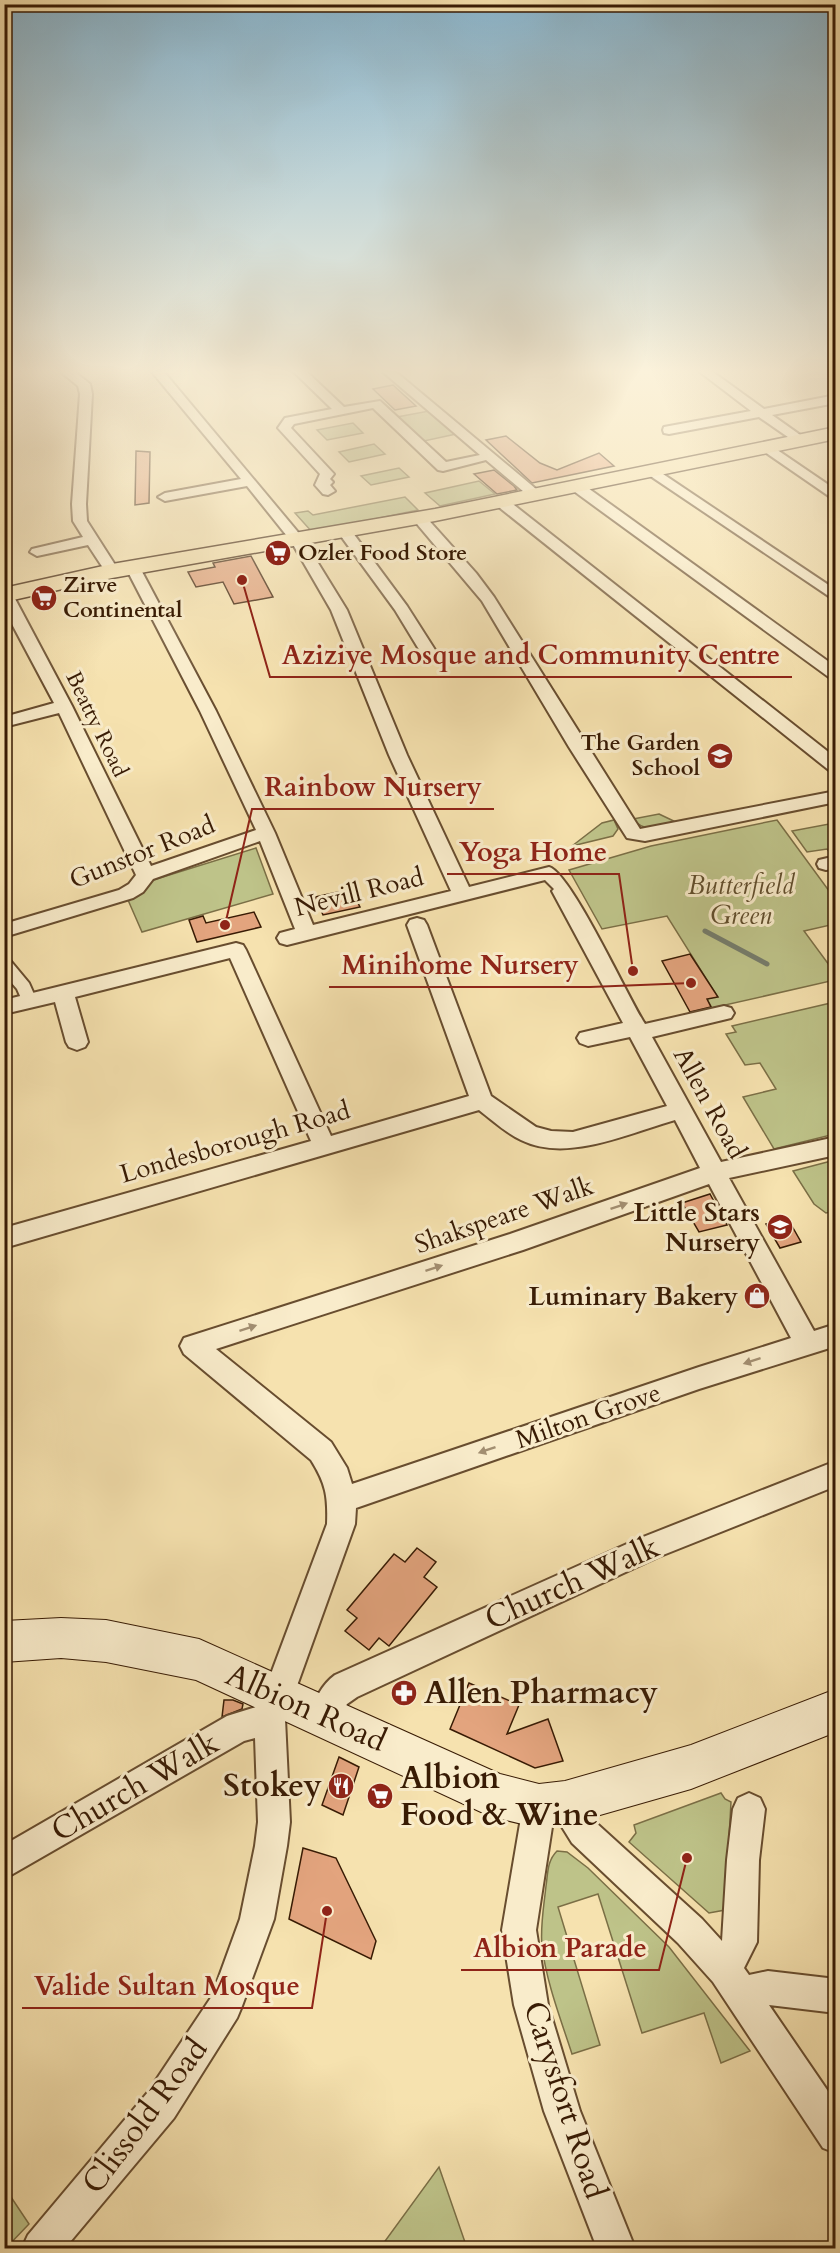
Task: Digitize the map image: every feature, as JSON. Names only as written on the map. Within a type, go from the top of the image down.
[{"type":"highway","points":[[4,595],[122,570],[419,518],[618,477]]},
{"type":"main road","name":"Albion Road","points":[[4,1642],[61,1638],[106,1641],[199,1660],[274,1707],[324,1716],[497,1796],[552,1805],[691,1767],[836,1710]]},
{"type":"street","points":[[81,477],[80,521],[91,540],[122,570],[208,711],[266,833]]},
{"type":"street","points":[[247,477],[297,540],[339,610],[398,755],[462,893]]},
{"type":"street","points":[[324,477],[323,479],[326,482],[322,484],[328,490]]},
{"type":"street","points":[[515,477],[535,494]]},
{"type":"street","points":[[661,477],[836,597]]},
{"type":"street","points":[[809,477],[836,496]]},
{"type":"street","points":[[165,497],[250,481]]},
{"type":"street","points":[[576,486],[836,675]]},
{"type":"street","points":[[500,501],[836,767]]},
{"type":"street","points":[[419,518],[485,594],[583,755],[639,834],[836,796]]},
{"type":"street","points":[[345,532],[402,609],[429,652]]},
{"type":"street","points":[[37,552],[91,540]]},
{"type":"street","name":"Beatty Road","points":[[4,595],[64,706],[147,875]]},
{"type":"street","points":[[4,722],[64,706]]},
{"type":"street","name":"Nevill Road","points":[[266,833],[297,936],[462,893],[556,883]]},
{"type":"street","name":"Gunstor Road","points":[[4,931],[126,894],[136,888],[147,875],[266,833]]},
{"type":"street","name":"Allen Road","points":[[556,883],[807,1342]]},
{"type":"street","points":[[417,925],[482,1101],[529,1134],[551,1140],[573,1141],[681,1110]]},
{"type":"street","points":[[4,1007],[236,950],[324,1145]]},
{"type":"street","points":[[4,963],[24,987],[30,1001]]},
{"type":"street","points":[[63,992],[77,1042]]},
{"type":"street","points":[[588,1038],[724,1013]]},
{"type":"street","name":"Londesborough Road","points":[[4,1238],[482,1101]]},
{"type":"street","name":"Shakspeare Walk","points":[[342,1500],[337,1477],[321,1451],[193,1346],[514,1243],[716,1172],[781,1156],[836,1146]]},
{"type":"street","name":"Milton Grove","points":[[342,1500],[807,1342],[836,1335]]},
{"type":"street","name":"Church Walk","points":[[324,1716],[336,1693],[346,1686],[648,1548],[836,1473]]},
{"type":"street","points":[[274,1707],[341,1524],[342,1500]]},
{"type":"street","name":"Church Walk","points":[[4,1863],[274,1707]]},
{"type":"street","name":"Clissold Road","points":[[41,2248],[161,2105],[225,2006],[257,1919],[271,1846],[274,1822],[274,1707]]},
{"type":"street","points":[[552,1805],[690,1930],[734,1982],[836,2135]]},
{"type":"street","name":"Carysfort Road","points":[[552,1805],[519,1930],[531,2005],[562,2111],[616,2248]]},
{"type":"street","points":[[734,1982],[740,1942],[749,1809]]},
{"type":"street","points":[[734,1982],[836,1996]]},
{"type":"green space","points":[[362,477],[408,477],[371,485]]},
{"type":"green space","points":[[479,481],[495,494],[440,506],[425,493]]},
{"type":"green space","points":[[405,497],[418,510],[312,532],[295,513],[308,511],[313,515]]},
{"type":"green space","points":[[659,814],[680,824],[648,828],[633,819]]},
{"type":"green space","points":[[614,820],[618,829],[613,836],[572,846],[602,823]]},
{"type":"green space","name":"Butterfield Green","points":[[777,820],[835,899],[835,924],[804,931],[835,973],[835,980],[712,1008],[707,999],[717,996],[667,916],[602,929],[569,870],[651,846]]},
{"type":"green space","name":"Butterfield Green","points":[[829,824],[832,827],[835,826],[835,854],[832,855],[827,849],[807,852],[792,831]]},
{"type":"green space","points":[[256,848],[273,894],[142,932],[128,900],[150,881]]},
{"type":"green space","points":[[835,1002],[835,1134],[774,1149],[743,1097],[776,1089],[760,1063],[745,1065],[726,1034],[736,1032],[732,1026]]},
{"type":"green space","points":[[835,1160],[835,1211],[826,1213],[814,1204],[793,1171]]},
{"type":"green space","points":[[721,1793],[731,1802],[725,1910],[709,1913],[629,1842],[636,1833],[634,1825]]},
{"type":"green space","points":[[557,1851],[567,1852],[588,1868],[669,1947],[750,2051],[721,2063],[704,2013],[642,2033],[598,1894],[558,1907],[600,2045],[572,2054],[550,1987],[542,1946],[548,1872],[551,1859]]},
{"type":"green space","points":[[439,2167],[467,2248],[380,2248]]},
{"type":"green space","points":[[5,2188],[29,2224],[4,2248]]},
{"type":"building","points":[[136,477],[150,477],[149,503],[135,505]]},
{"type":"building","points":[[478,477],[503,477],[517,490],[497,494]]},
{"type":"building","points":[[526,477],[560,477],[532,483]]},
{"type":"building","points":[[251,556],[273,597],[234,604],[223,582],[196,587],[188,572],[215,567],[213,563]]},
{"type":"building","points":[[351,889],[360,907],[323,915],[315,897]]},
{"type":"building","points":[[254,912],[261,927],[197,942],[189,920],[203,916],[206,923]]},
{"type":"building","points":[[690,954],[718,997],[707,999],[711,1007],[690,1012],[662,961]]},
{"type":"building","points":[[710,1194],[727,1225],[699,1232],[682,1203]]},
{"type":"building","points":[[788,1219],[801,1242],[780,1248],[766,1224]]},
{"type":"building","points":[[417,1548],[436,1562],[424,1577],[437,1587],[389,1646],[379,1638],[369,1650],[345,1631],[357,1618],[347,1610],[394,1554],[405,1562]]},
{"type":"building","points":[[469,1683],[519,1705],[507,1734],[548,1719],[563,1761],[535,1768],[450,1729]]},
{"type":"building","points":[[224,1700],[233,1700],[243,1704],[242,1709],[222,1717]]},
{"type":"building","name":"Stokey","points":[[339,1757],[359,1767],[343,1815],[322,1805]]},
{"type":"building","points":[[303,1848],[336,1858],[376,1941],[371,1959],[289,1919]]},
{"type":"waterway","points":[[705,931],[767,964]]},
{"type":"place","name":"Ozler Food Store","points":[[278,553]]},
{"type":"place","name":"Aziziye Mosque and Community Centre","points":[[242,580]]},
{"type":"place","name":"Zirve Continental","points":[[44,598]]},
{"type":"place","name":"The Garden School","points":[[720,756]]},
{"type":"place","name":"Rainbow Nursery","points":[[225,925]]},
{"type":"place","name":"Yoga Home","points":[[633,971]]},
{"type":"place","name":"Minihome Nursery","points":[[691,983]]},
{"type":"place","name":"Little Stars Nursery","points":[[780,1227]]},
{"type":"place","name":"Luminary Bakery","points":[[757,1296]]},
{"type":"place","name":"Allen Pharmacy","points":[[404,1693]]},
{"type":"place","name":"Stokey","points":[[341,1786]]},
{"type":"place","name":"Albion Food & Wine","points":[[380,1796]]},
{"type":"place","name":"Albion Parade","points":[[687,1858]]},
{"type":"place","name":"Valide Sultan Mosque","points":[[327,1911]]}]
